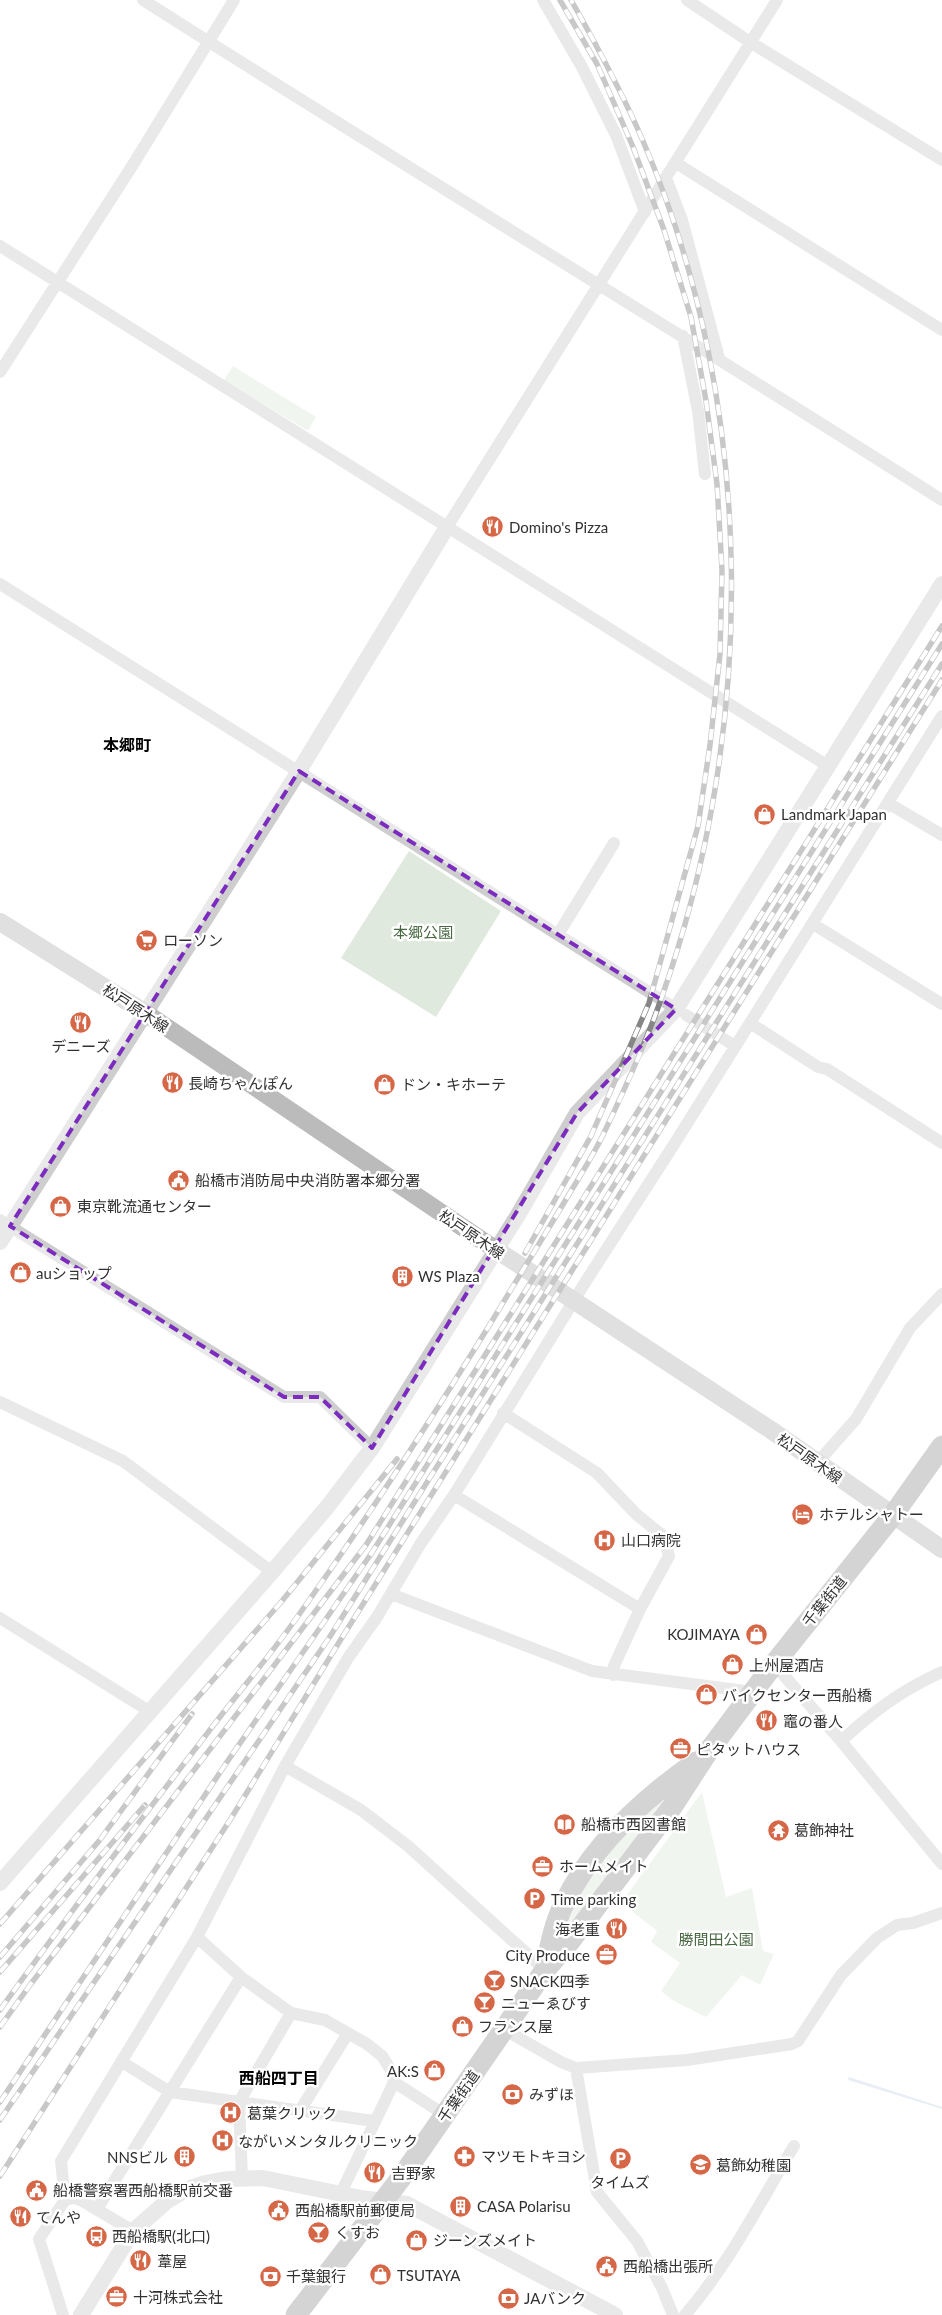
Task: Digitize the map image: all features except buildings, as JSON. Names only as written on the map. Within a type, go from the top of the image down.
[{"type":"highway","name":"千葉街道","points":[[296,2315],[385,2200],[545,1970],[571,1940],[666,1814],[705,1756],[774,1664],[893,1515],[942,1446]]},
{"type":"highway","name":"千葉街道","points":[[545,1970],[553,1932],[563,1905],[580,1876],[614,1832],[634,1812],[670,1780],[705,1756]]},
{"type":"main road","name":"松戸原木線","points":[[0,922],[144,1012],[496,1250],[818,1463],[942,1549]]},
{"type":"street","points":[[143,0],[598,286],[719,358],[942,500]]},
{"type":"street","points":[[0,372],[134,163],[234,0]]},
{"type":"street","points":[[543,0],[582,67],[616,135],[645,212]]},
{"type":"street","points":[[687,0],[750,42],[942,160]]},
{"type":"street","points":[[0,1242],[5,1223],[144,1012],[298,771],[447,527],[776,0]]},
{"type":"street","points":[[676,163],[942,330]]},
{"type":"street","points":[[666,178],[682,220],[719,358]]},
{"type":"street","points":[[0,246],[828,766]]},
{"type":"street","points":[[683,336],[698,411],[705,474]]},
{"type":"street","points":[[0,584],[735,1046]]},
{"type":"street","points":[[0,1882],[272,1572],[328,1506],[372,1448],[496,1250],[577,1113],[681,1012],[828,766],[942,584]]},
{"type":"street","points":[[63,2315],[39,2239],[65,2200],[61,2161],[197,1937],[285,1766],[348,1658],[377,1617],[421,1543],[454,1495],[503,1413],[813,924],[942,716]]},
{"type":"street","points":[[888,803],[942,835]]},
{"type":"street","points":[[562,928],[614,843]]},
{"type":"street","points":[[813,924],[942,1004]]},
{"type":"street","points":[[750,1023],[942,1143]]},
{"type":"street","points":[[5,1223],[284,1397],[320,1397],[372,1448]]},
{"type":"street","points":[[818,1463],[856,1419],[910,1328],[942,1294]]},
{"type":"street","points":[[0,1402],[123,1462],[272,1572]]},
{"type":"street","points":[[503,1413],[597,1473],[636,1514],[663,1536],[669,1556],[640,1609],[614,1666],[613,1675]]},
{"type":"street","points":[[454,1495],[640,1609]]},
{"type":"street","points":[[390,1594],[592,1671],[753,1692]]},
{"type":"street","points":[[0,1618],[149,1711]]},
{"type":"street","points":[[774,1664],[841,1741],[942,1864]]},
{"type":"street","points":[[841,1741],[875,1710],[912,1685],[942,1672]]},
{"type":"street","points":[[285,1766],[361,1810],[408,1846],[545,1970]]},
{"type":"street","points":[[505,2030],[561,2062],[576,2068],[686,2060],[792,2044],[798,2041],[850,1964],[877,1938],[897,1925],[913,1923],[942,1914]]},
{"type":"street","points":[[197,1937],[242,1978],[291,2012],[325,2020],[367,2044],[382,2056],[391,2070],[394,2082],[374,2120],[341,2193]]},
{"type":"street","points":[[97,2209],[242,1978]]},
{"type":"street","points":[[242,2178],[239,2102],[291,2012]]},
{"type":"street","points":[[301,2109],[348,2034]]},
{"type":"street","points":[[122,2062],[170,2092],[374,2120]]},
{"type":"street","points":[[576,2068],[597,2192],[637,2241],[662,2288],[672,2315]]},
{"type":"street","points":[[394,2082],[445,2115]]},
{"type":"street","points":[[685,2315],[710,2286],[752,2220],[794,2146]]},
{"type":"street","points":[[81,2315],[134,2231],[166,2202],[187,2190],[205,2183],[242,2178],[263,2178],[361,2198],[385,2200],[412,2207],[615,2315]]},
{"type":"street","points":[[65,2200],[76,2198],[134,2231]]},
{"type":"highlighted area","points":[[299,771],[676,1009],[577,1113],[372,1448],[320,1397],[284,1397],[10,1226]]},
{"type":"green space","points":[[233,366],[316,417],[308,431],[224,380]]},
{"type":"green space","name":"本郷公園","points":[[409,851],[501,911],[436,1017],[341,958]]},
{"type":"green space","name":"勝間田公園","points":[[702,1792],[726,1897],[752,1888],[763,1951],[774,1954],[760,1985],[742,1975],[706,2017],[672,2000],[661,1991],[680,1963],[651,1942],[657,1931],[621,1903]]},
{"type":"green space","points":[[661,1801],[663,1802],[571,1925],[567,1923],[586,1881],[620,1838]]},
{"type":"water","points":[[849,2077],[942,2107],[942,2109],[848,2080]]},
{"type":"railway","points":[[525,1253],[591,1136],[649,1003],[698,826],[710,745],[720,654],[722,570],[717,484],[706,401],[691,317],[664,230],[633,147],[597,64],[560,0]]},
{"type":"railway","points":[[0,2010],[126,1840],[293,1623],[420,1436],[468,1359],[602,1137],[654,1019],[692,898],[715,790],[728,680],[731,570],[725,459],[708,350],[681,243],[635,123],[609,69],[571,0]]},
{"type":"railway","points":[[0,2027],[30,1985],[366,1545],[942,626]]},
{"type":"railway","points":[[0,2102],[227,1762],[373,1551],[942,644]]},
{"type":"railway","points":[[0,2120],[329,1638],[942,664]]},
{"type":"railway","points":[[0,2176],[230,1820],[338,1644],[942,680]]},
{"type":"railway","points":[[0,1924],[282,1601],[397,1459]]},
{"type":"railway","points":[[0,1957],[99,1841],[192,1714]]},
{"type":"railway","points":[[0,1972],[145,1805]]},
{"type":"place","name":"Domino's Pizza","points":[[493,527]]},
{"type":"place","name":"Landmark Japan","points":[[765,814]]},
{"type":"place","name":"ローソン","points":[[147,940]]},
{"type":"place","name":"デニーズ","points":[[81,1023]]},
{"type":"place","name":"長崎ちゃんぽん","points":[[172,1083]]},
{"type":"place","name":"ドン・キホーテ","points":[[385,1084]]},
{"type":"place","name":"船橋市消防局中央消防署本郷分署","points":[[179,1180]]},
{"type":"place","name":"東京靴流通センター","points":[[61,1206]]},
{"type":"place","name":"auショップ","points":[[20,1273]]},
{"type":"place","name":"WS Plaza","points":[[402,1276]]},
{"type":"place","name":"ホテルシャトー","points":[[803,1514]]},
{"type":"place","name":"山口病院","points":[[605,1540]]},
{"type":"place","name":"KOJIMAYA","points":[[756,1634]]},
{"type":"place","name":"上州屋酒店","points":[[733,1665]]},
{"type":"place","name":"バイクセンター西船橋","points":[[706,1695]]},
{"type":"place","name":"竈の番人","points":[[767,1721]]},
{"type":"place","name":"ピタットハウス","points":[[680,1749]]},
{"type":"place","name":"船橋市西図書館","points":[[565,1824]]},
{"type":"place","name":"葛飾神社","points":[[778,1830]]},
{"type":"place","name":"ホームメイト","points":[[543,1866]]},
{"type":"place","name":"Time parking","points":[[535,1899]]},
{"type":"place","name":"海老重","points":[[616,1929]]},
{"type":"place","name":"City Produce","points":[[606,1955]]},
{"type":"place","name":"SNACK四季","points":[[494,1981]]},
{"type":"place","name":"ニューゑびす","points":[[485,2003]]},
{"type":"place","name":"フランス屋","points":[[462,2026]]},
{"type":"place","name":"AK:S","points":[[435,2071]]},
{"type":"place","name":"みずほ","points":[[513,2094]]},
{"type":"place","name":"葛葉クリック","points":[[231,2113]]},
{"type":"place","name":"ながいメンタルクリニック","points":[[222,2141]]},
{"type":"place","name":"マツモトキヨシ","points":[[465,2156]]},
{"type":"place","name":"NNSビル","points":[[184,2157]]},
{"type":"place","name":"タイムズ","points":[[620,2159]]},
{"type":"place","name":"葛飾幼稚園","points":[[700,2165]]},
{"type":"place","name":"吉野家","points":[[375,2173]]},
{"type":"place","name":"船橋警察署西船橋駅前交番","points":[[37,2190]]},
{"type":"place","name":"CASA Polarisu","points":[[461,2206]]},
{"type":"place","name":"西船橋駅前郵便局","points":[[279,2210]]},
{"type":"place","name":"てんや","points":[[20,2217]]},
{"type":"place","name":"くすお","points":[[319,2232]]},
{"type":"place","name":"西船橋駅(北口)","points":[[96,2236]]},
{"type":"place","name":"ジーンズメイト","points":[[417,2240]]},
{"type":"place","name":"葦屋","points":[[141,2261]]},
{"type":"place","name":"西船橋出張所","points":[[607,2266]]},
{"type":"place","name":"TSUTAYA","points":[[381,2275]]},
{"type":"place","name":"千葉銀行","points":[[270,2276]]},
{"type":"place","name":"十河株式会社","points":[[117,2297]]},
{"type":"place","name":"JAバンク","points":[[508,2298]]},
{"type":"district","name":"本郷町","points":[[127,744]]},
{"type":"district","name":"西船四丁目","points":[[279,2077]]}]
